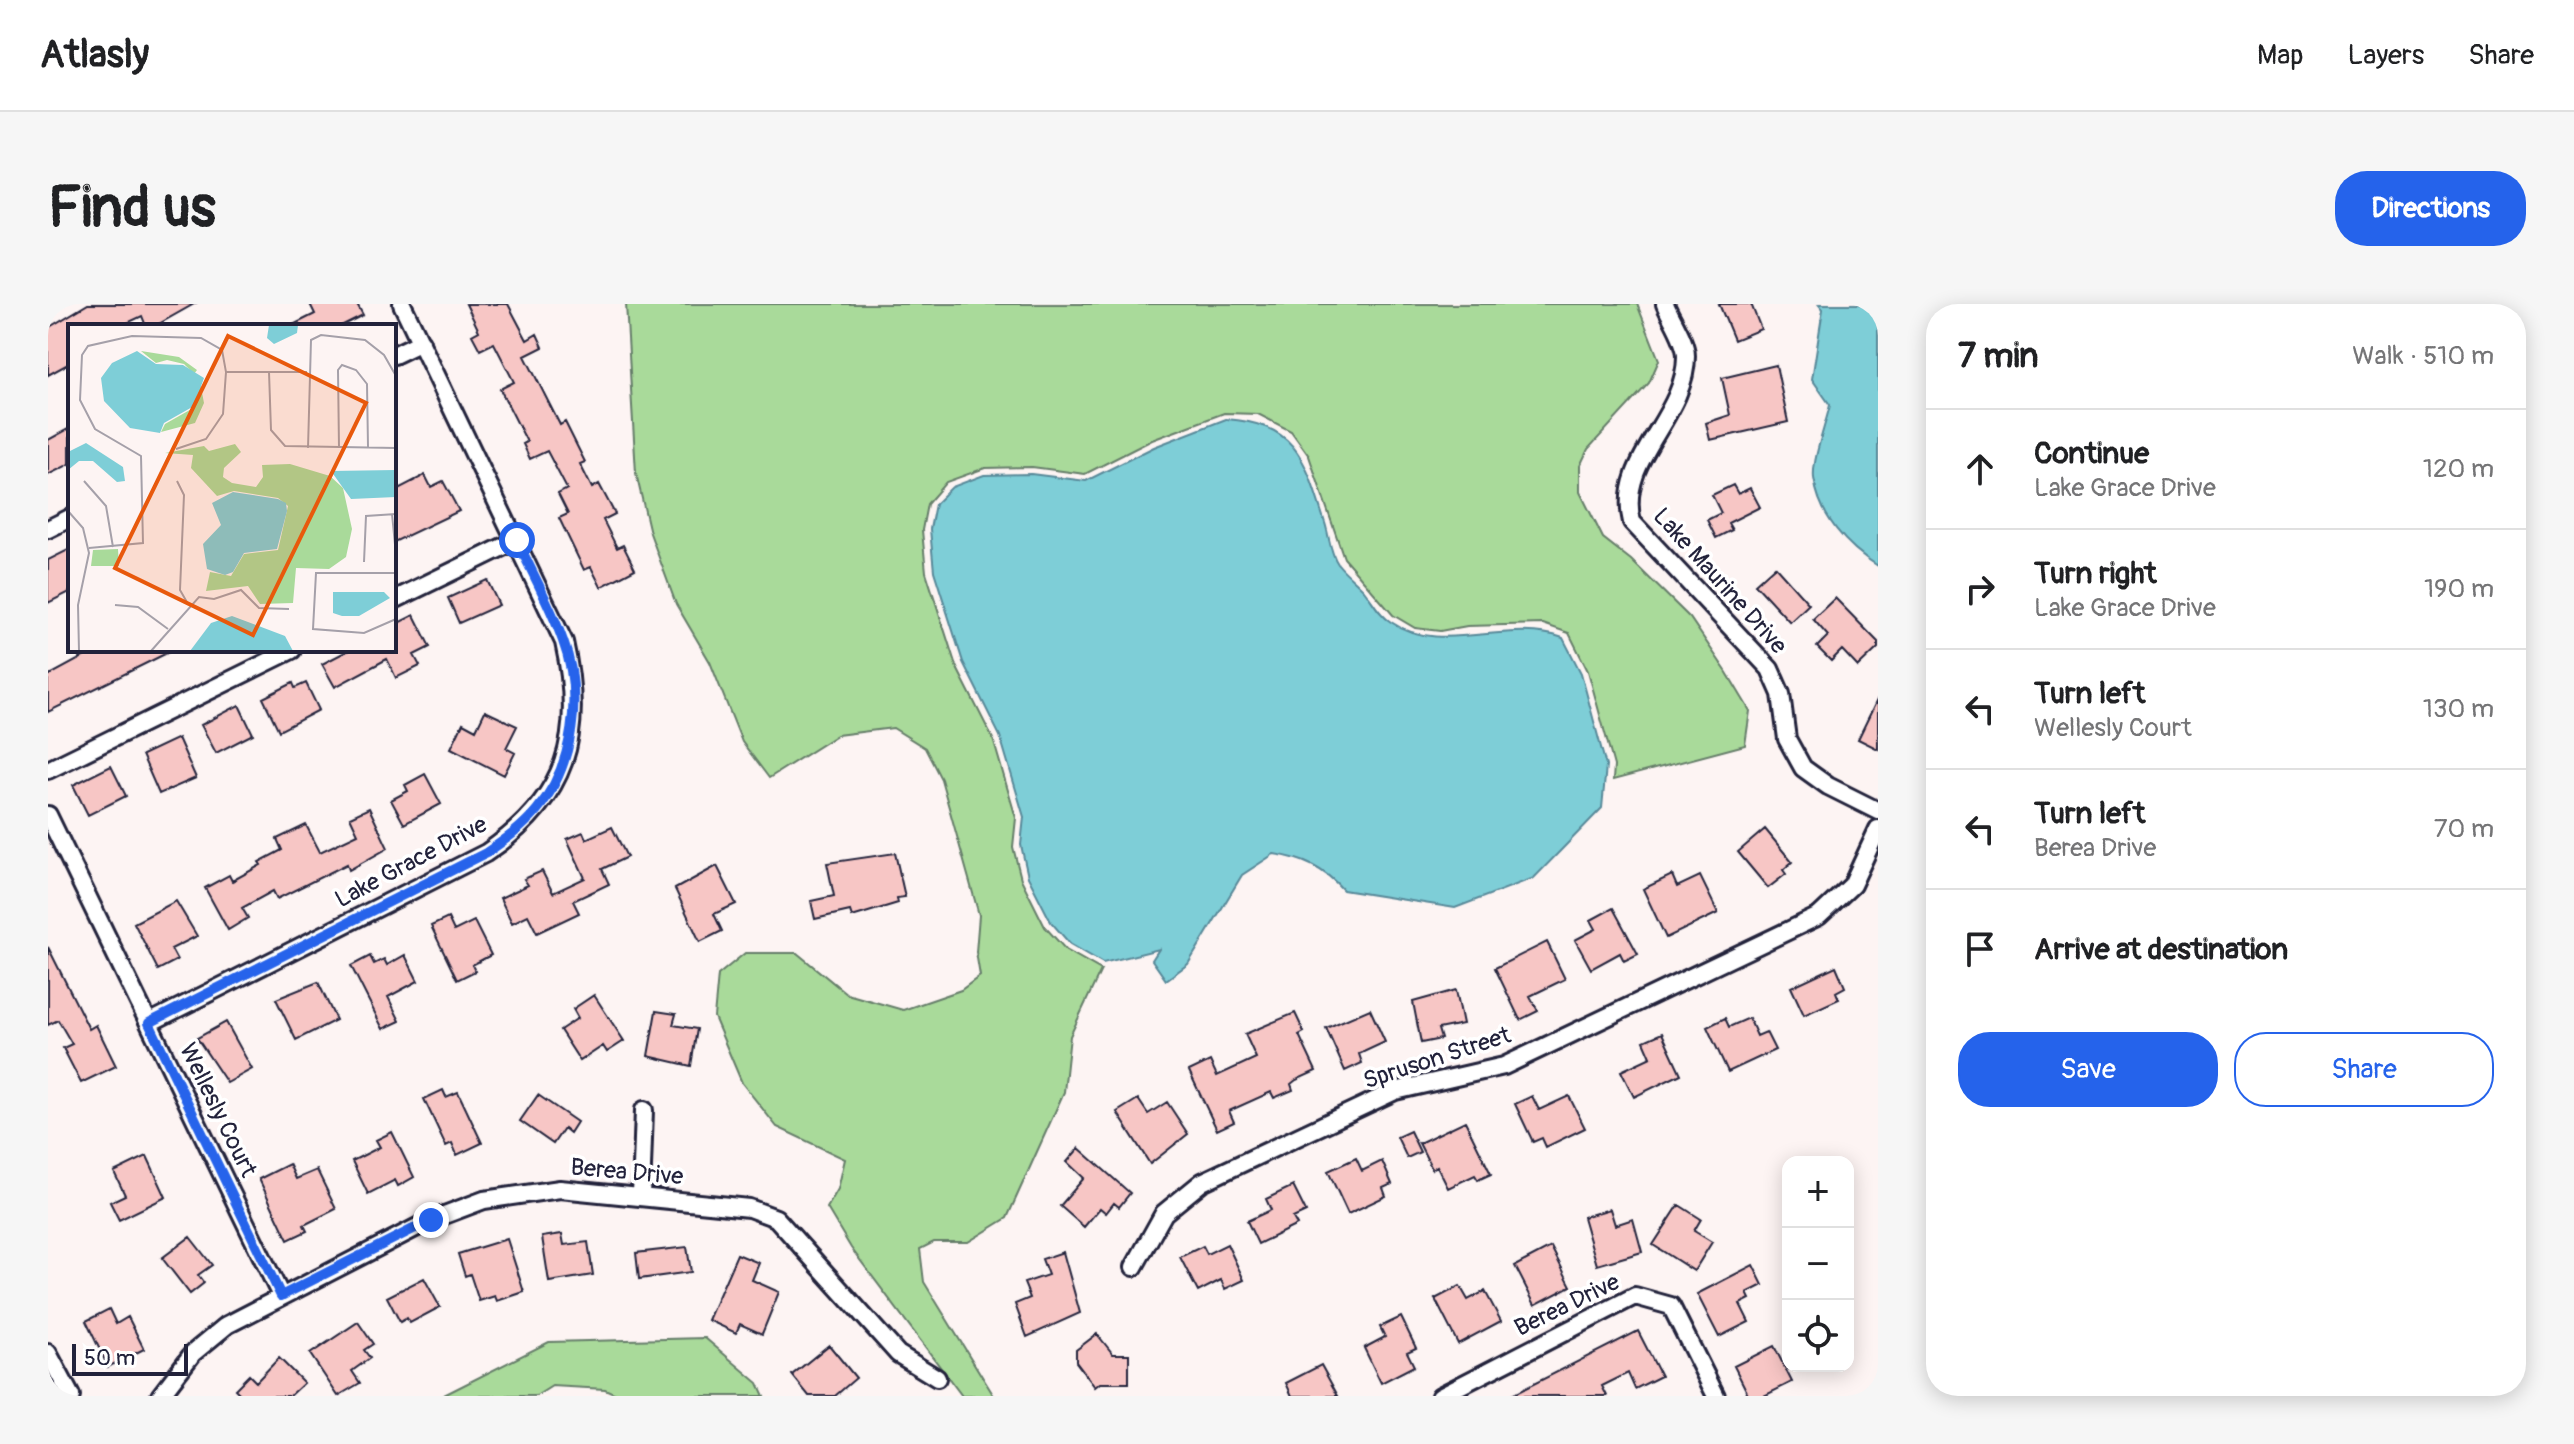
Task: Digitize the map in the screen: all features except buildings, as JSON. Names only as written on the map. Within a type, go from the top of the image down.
[{"type":"street","name":"Lake Grace Drive","points":[[149,1023],[486,853],[516,832],[540,807],[568,752],[574,688],[564,642],[402,304]]},
{"type":"street","name":"Lake Maurine Drive","points":[[1665,304],[1686,353],[1681,387],[1630,482],[1627,503],[1632,522],[1770,669],[1781,694],[1787,739],[1803,768],[1828,786],[1878,811]]},
{"type":"street","points":[[396,354],[421,342]]},
{"type":"street","points":[[48,529],[68,519]]},
{"type":"street","points":[[396,599],[517,540]]},
{"type":"street","points":[[48,770],[288,652]]},
{"type":"street","name":"Wellesly Court","points":[[48,815],[281,1296]]},
{"type":"street","name":"Spruson Street","points":[[1134,1267],[1164,1213],[1202,1182],[1395,1091],[1504,1066],[1819,916],[1852,885],[1878,829]]},
{"type":"street","points":[[641,1196],[644,1110]]},
{"type":"street","name":"Berea Drive","points":[[160,1396],[193,1353],[227,1325],[281,1296],[431,1220],[484,1200],[560,1189],[749,1208],[776,1218],[898,1354],[937,1378]]},
{"type":"street","name":"Berea Drive","points":[[1440,1396],[1635,1296],[1671,1306],[1716,1396]]},
{"type":"street","points":[[48,1353],[71,1396]]},
{"type":"green space","points":[[626,304],[1637,304],[1659,360],[1649,383],[1588,449],[1580,466],[1580,492],[1603,538],[1631,560],[1690,618],[1726,671],[1750,711],[1745,745],[1613,780],[1614,766],[1588,671],[1569,633],[1543,624],[1467,626],[1440,631],[1415,628],[1393,615],[1344,558],[1309,456],[1291,431],[1258,414],[1224,413],[1152,440],[1085,474],[1032,467],[985,468],[946,482],[927,504],[922,530],[926,572],[956,666],[993,739],[1016,818],[1013,847],[1021,879],[1045,927],[1066,950],[1101,970],[1070,1036],[1064,1092],[1007,1218],[968,1242],[934,1242],[920,1249],[924,1282],[994,1396],[962,1396],[851,1248],[827,1208],[838,1189],[845,1159],[777,1127],[742,1083],[714,1017],[718,975],[745,953],[797,953],[847,994],[903,1010],[961,990],[980,976],[976,952],[979,915],[941,779],[925,748],[893,728],[837,735],[769,778],[742,742],[710,662],[676,604],[650,533],[636,473]]},
{"type":"green space","points":[[705,1338],[758,1383],[764,1396],[620,1396],[605,1389],[552,1386],[536,1396],[442,1396],[549,1342]]},
{"type":"water","points":[[1819,304],[1878,304],[1878,566],[1845,540],[1828,518],[1817,492],[1815,462],[1830,405],[1812,379],[1823,309]]},
{"type":"water","points":[[1226,419],[1250,422],[1269,429],[1284,438],[1295,450],[1311,481],[1335,560],[1391,622],[1410,632],[1431,636],[1519,632],[1563,638],[1581,673],[1606,766],[1602,808],[1534,878],[1455,908],[1343,890],[1312,865],[1274,854],[1242,875],[1188,964],[1166,980],[1152,960],[1159,949],[1103,963],[1070,944],[1051,922],[1028,877],[1021,845],[1024,817],[1000,736],[963,662],[934,571],[930,529],[935,504],[952,487],[984,475],[1031,474],[1086,481],[1154,447]]},
{"type":"route","points":[[431,1220],[281,1296],[149,1023],[486,853],[516,832],[540,807],[568,752],[574,688],[564,642],[517,540]]}]
